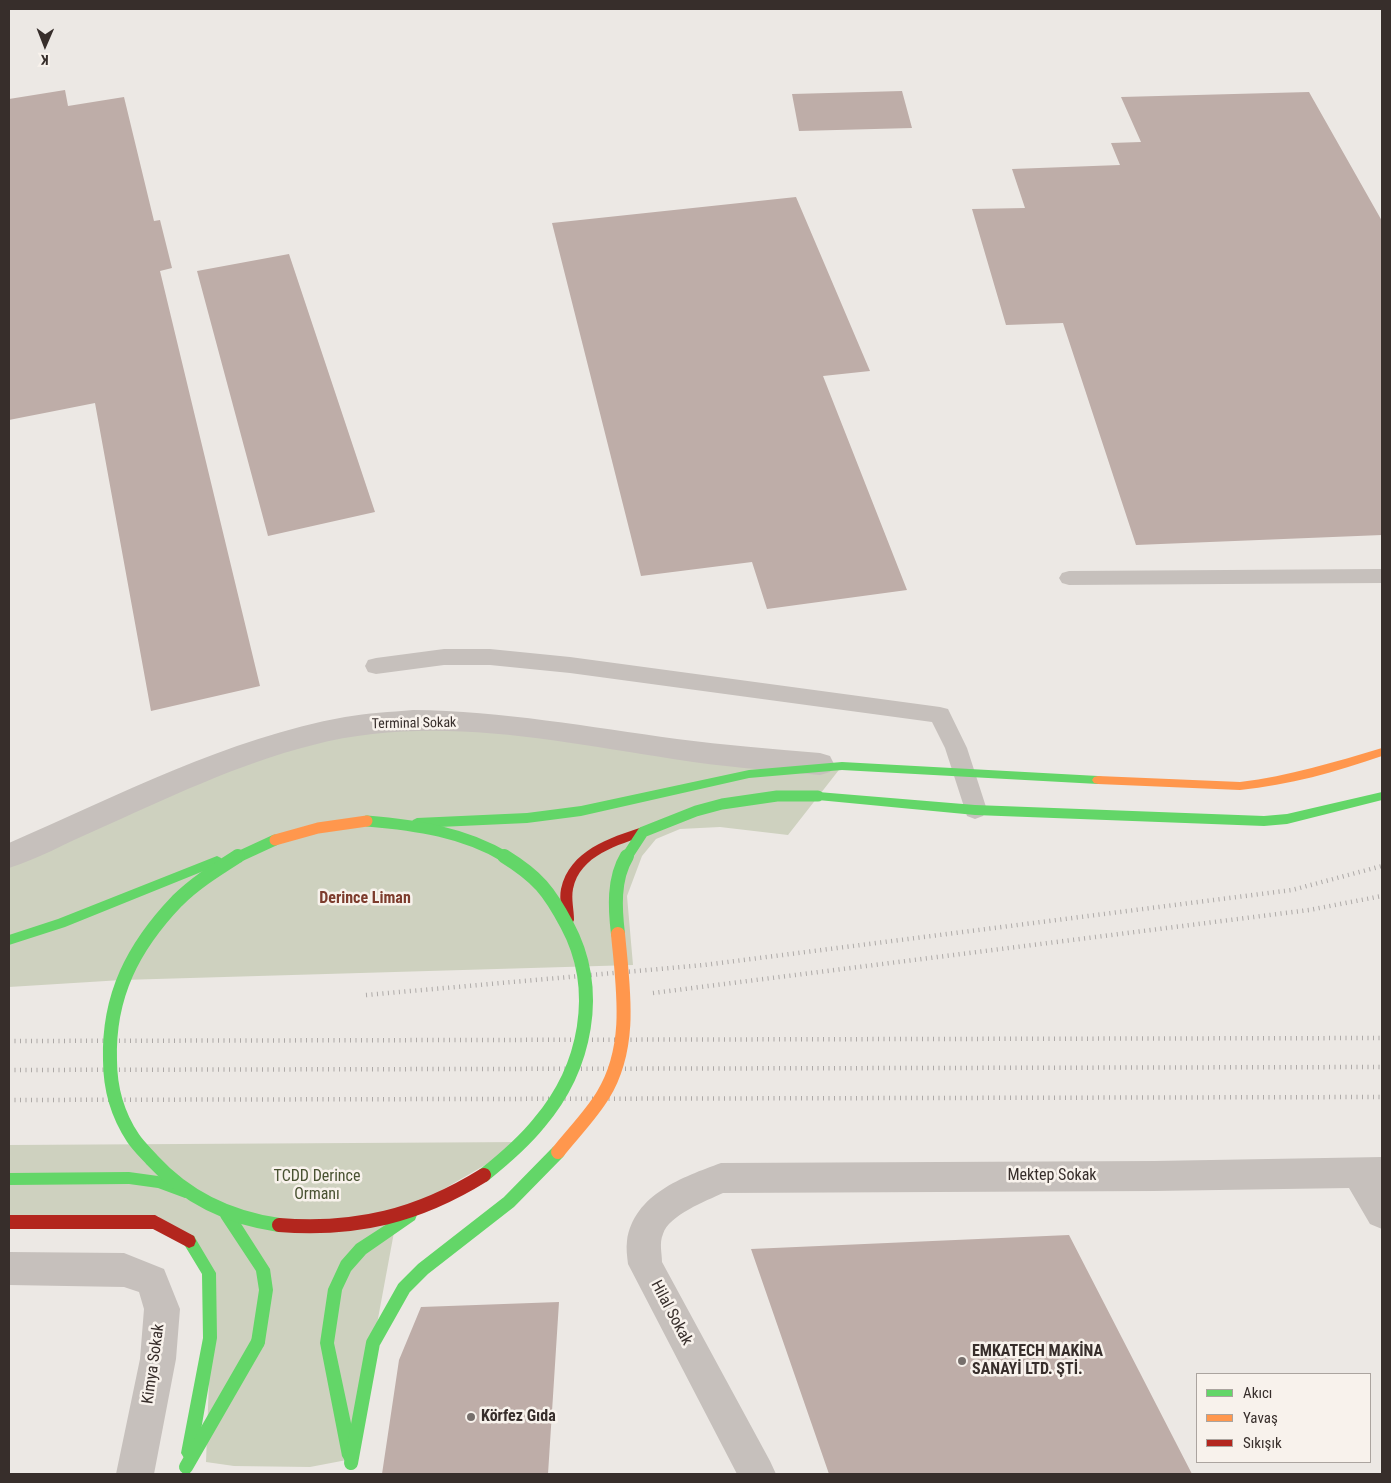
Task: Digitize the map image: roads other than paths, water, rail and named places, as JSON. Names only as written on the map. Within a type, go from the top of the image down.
[{"type":"main road","points":[[9,940],[61,923],[274,839],[320,826],[367,821],[413,823],[527,818],[581,811],[749,774],[842,766],[963,774],[1240,786],[1264,784],[1329,770],[1382,752]]},
{"type":"main road","points":[[568,920],[567,888],[575,867],[596,849],[696,811],[722,804],[777,796],[818,796],[975,810],[1264,821],[1287,819],[1382,796]]},
{"type":"main road","points":[[9,1179],[129,1178],[158,1182],[187,1193],[226,1213],[270,1225],[317,1229],[366,1225],[413,1212],[458,1193],[505,1160],[525,1142],[554,1106],[574,1068],[585,1029],[588,990],[582,953],[568,920],[541,883],[505,855],[461,834],[413,823]]},
{"type":"main road","points":[[350,1469],[373,1343],[404,1288],[423,1269],[509,1202],[566,1144],[603,1095],[617,1065],[623,1035],[625,1004],[623,972],[614,904],[623,863],[643,832]]},
{"type":"main road","points":[[187,1193],[154,1166],[135,1144],[118,1111],[108,1075],[107,1039],[113,1002],[127,967],[147,934],[173,904],[203,878],[237,856],[274,839]]},
{"type":"main road","points":[[350,1469],[327,1343],[335,1289],[346,1266],[362,1249],[413,1212]]},
{"type":"main road","points":[[186,1470],[258,1342],[266,1290],[263,1269],[226,1213]]},
{"type":"main road","points":[[9,1222],[155,1222],[188,1240],[209,1273],[210,1338],[186,1470]]},
{"type":"street","name":"Terminal Sokak","points":[[9,856],[194,774],[255,752],[316,734],[375,723],[412,721],[484,723],[623,740],[676,749],[842,766]]},
{"type":"street","name":"Mektep Sokak","points":[[721,1178],[1370,1173]]},
{"type":"street","points":[[1370,1173],[1382,1213]]},
{"type":"street","name":"Hilal Sokak","points":[[721,1178],[674,1200],[653,1217],[644,1238],[645,1264],[756,1474]]},
{"type":"street","name":"Kimya Sokak","points":[[9,1268],[124,1270],[152,1281],[162,1309],[158,1359],[135,1474]]},
{"type":"lane","points":[[1069,578],[1382,576]]},
{"type":"lane","points":[[376,666],[444,657],[490,657],[940,715],[956,748],[975,810]]},
{"type":"railway","points":[[366,995],[704,965],[1292,890],[1382,866]]},
{"type":"railway","points":[[653,993],[1309,910],[1382,896]]},
{"type":"railway","points":[[9,1041],[1382,1038]]},
{"type":"railway","points":[[9,1070],[1382,1067]]},
{"type":"railway","points":[[9,1100],[1382,1097]]},
{"type":"place","name":"EMKATECH MAKİNA SANAYİ LTD. ŞTİ.","points":[[962,1361]]},
{"type":"place","name":"Körfez Gıda","points":[[471,1417]]},
{"type":"district","name":"Derince Liman","points":[[365,899]]},
{"type":"park label","name":"TCDD Derince Ormanı","points":[[317,1186]]}]
